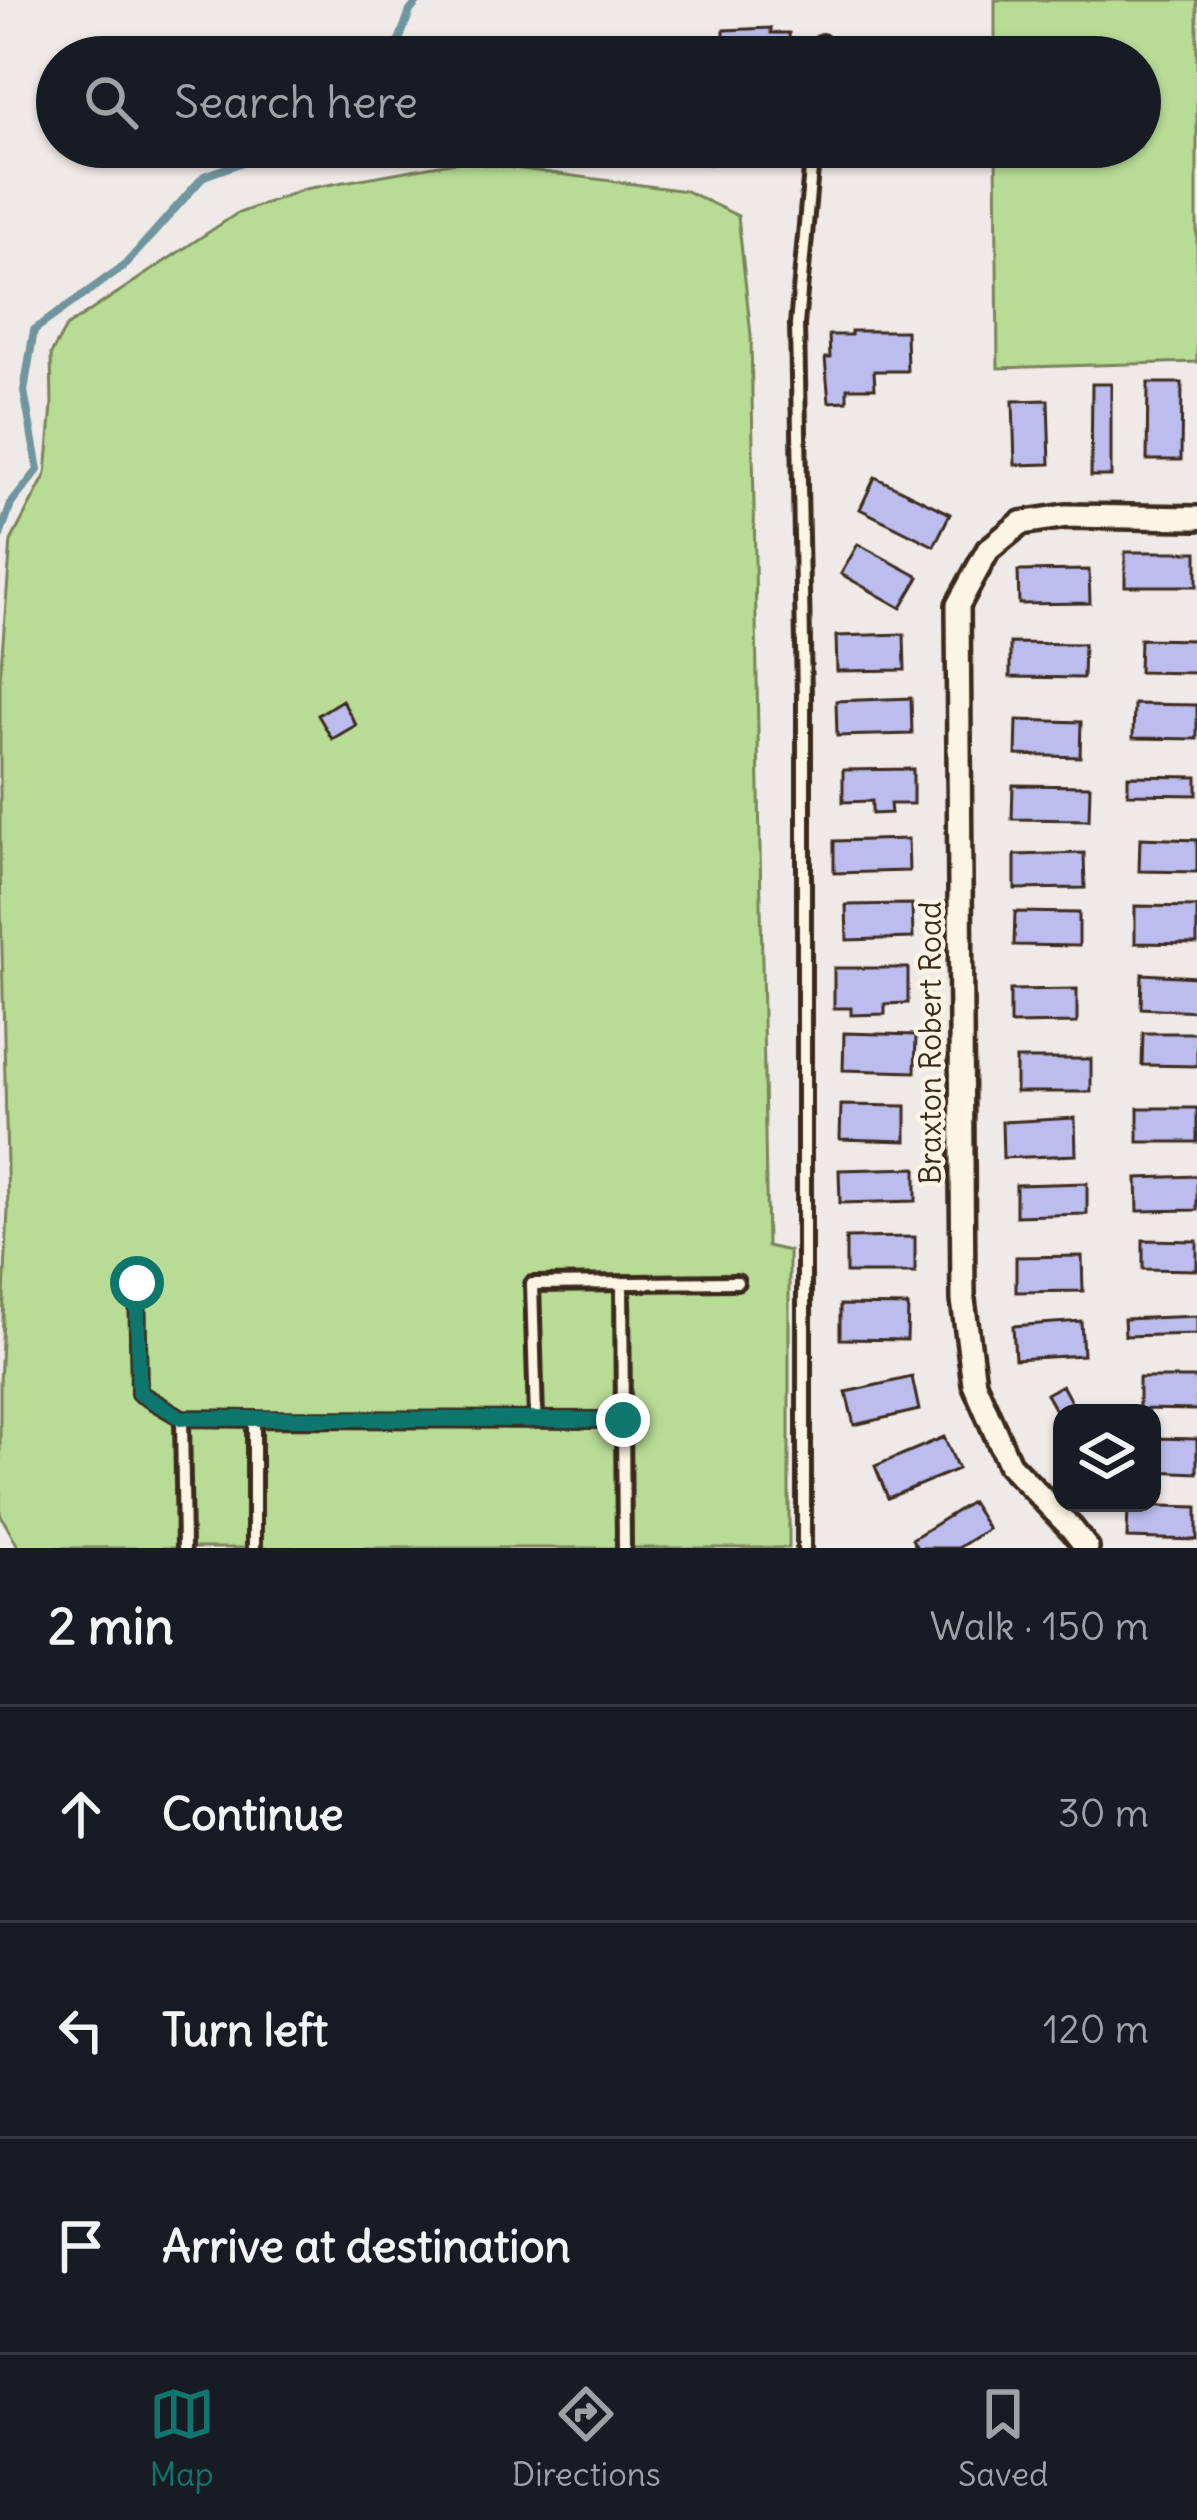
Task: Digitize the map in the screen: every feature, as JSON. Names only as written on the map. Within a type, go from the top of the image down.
[{"type":"street","name":"Braxton Robert Road","points":[[1087,1548],[1010,1464],[974,1383],[962,1300],[958,605],[988,550],[1021,523],[1066,516],[1197,518]]},
{"type":"lane","points":[[803,1548],[804,697],[797,325],[811,168]]},
{"type":"lane","points":[[536,1420],[532,1284],[737,1282]]},
{"type":"lane","points":[[137,1283],[139,1393],[182,1418],[623,1420]]},
{"type":"lane","points":[[622,1285],[624,1548]]},
{"type":"lane","points":[[182,1418],[184,1548]]},
{"type":"lane","points":[[254,1418],[254,1548]]},
{"type":"green space","points":[[995,0],[1197,0],[1197,362],[998,368],[996,168],[1161,168],[1161,36],[995,36]]},
{"type":"green space","points":[[423,168],[514,168],[686,191],[738,216],[751,335],[767,1246],[789,1251],[789,1548],[19,1548],[0,1514],[8,1209],[0,679],[11,541],[46,474],[51,354],[66,327],[236,214],[305,189]]},
{"type":"building","points":[[771,28],[771,33],[789,36],[724,36],[724,30]]},
{"type":"building","points":[[851,331],[906,331],[907,371],[874,371],[875,388],[847,388],[847,401],[829,402],[825,358],[830,358],[829,335],[851,335]]},
{"type":"building","points":[[1148,383],[1182,383],[1181,460],[1147,460]]},
{"type":"building","points":[[1092,384],[1111,384],[1111,476],[1091,476]]},
{"type":"building","points":[[1048,400],[1050,464],[1015,465],[1013,401]]},
{"type":"building","points":[[875,477],[950,514],[934,546],[860,509]]},
{"type":"building","points":[[858,544],[919,577],[901,608],[841,574]]},
{"type":"building","points":[[1125,552],[1197,552],[1197,586],[1125,586]]},
{"type":"building","points":[[1089,570],[1090,603],[1019,604],[1018,571]]},
{"type":"building","points":[[904,634],[905,670],[837,671],[836,636]]},
{"type":"building","points":[[1140,639],[1197,640],[1197,673],[1139,672]]},
{"type":"building","points":[[1010,643],[1084,644],[1083,678],[1010,677]]},
{"type":"building","points":[[911,698],[912,734],[837,736],[836,701]]},
{"type":"building","points":[[342,700],[356,725],[332,739],[318,715]]},
{"type":"building","points":[[1134,704],[1197,705],[1197,739],[1133,738]]},
{"type":"building","points":[[1017,720],[1081,722],[1080,757],[1016,755]]},
{"type":"building","points":[[913,769],[913,804],[890,804],[891,813],[872,814],[872,801],[843,802],[843,770]]},
{"type":"building","points":[[1128,776],[1197,777],[1197,795],[1128,794]]},
{"type":"building","points":[[1013,785],[1090,786],[1089,820],[1012,819]]},
{"type":"building","points":[[1140,838],[1197,840],[1197,872],[1139,871]]},
{"type":"building","points":[[908,839],[909,871],[834,873],[834,841]]},
{"type":"building","points":[[1084,853],[1085,888],[1015,889],[1015,855]]},
{"type":"building","points":[[912,904],[913,938],[847,940],[846,905]]},
{"type":"building","points":[[1135,906],[1197,907],[1197,944],[1135,943]]},
{"type":"building","points":[[1015,912],[1079,913],[1079,946],[1014,945]]},
{"type":"building","points":[[834,968],[908,968],[908,1003],[885,1004],[885,1014],[851,1015],[851,1008],[834,1008]]},
{"type":"building","points":[[1142,974],[1197,977],[1197,1011],[1141,1008]]},
{"type":"building","points":[[1077,989],[1077,1023],[1010,1024],[1010,990]]},
{"type":"building","points":[[844,1033],[916,1035],[915,1072],[843,1070]]},
{"type":"building","points":[[1143,1033],[1197,1033],[1197,1066],[1142,1065]]},
{"type":"building","points":[[1016,1059],[1091,1059],[1091,1092],[1016,1092]]},
{"type":"building","points":[[841,1105],[906,1106],[906,1141],[840,1139]]},
{"type":"building","points":[[1138,1108],[1197,1108],[1197,1142],[1138,1142]]},
{"type":"building","points":[[1075,1118],[1076,1155],[1003,1158],[1002,1122]]},
{"type":"building","points":[[916,1168],[916,1201],[840,1203],[839,1170]]},
{"type":"building","points":[[1197,1176],[1197,1210],[1138,1211],[1137,1178]]},
{"type":"building","points":[[1087,1183],[1087,1214],[1016,1216],[1016,1185]]},
{"type":"building","points":[[915,1237],[915,1273],[846,1273],[846,1238]]},
{"type":"building","points":[[1143,1240],[1197,1241],[1197,1270],[1143,1269]]},
{"type":"building","points":[[1082,1256],[1083,1291],[1016,1292],[1016,1257]]},
{"type":"building","points":[[840,1305],[908,1306],[907,1340],[840,1339]]},
{"type":"building","points":[[1197,1316],[1197,1334],[1125,1336],[1124,1319]]},
{"type":"building","points":[[1081,1321],[1083,1355],[1015,1359],[1013,1326]]},
{"type":"building","points":[[912,1377],[919,1410],[854,1425],[846,1392]]},
{"type":"building","points":[[1139,1378],[1197,1378],[1197,1410],[1139,1404]]},
{"type":"building","points":[[1062,1385],[1072,1404],[1053,1407],[1046,1394]]},
{"type":"building","points":[[944,1437],[958,1469],[888,1498],[875,1466]]},
{"type":"building","points":[[1161,1438],[1197,1439],[1197,1473],[1161,1471]]},
{"type":"building","points":[[971,1502],[988,1529],[958,1548],[917,1548],[912,1539]]},
{"type":"building","points":[[1161,1506],[1197,1507],[1197,1540],[1127,1538],[1128,1512],[1161,1512]]},
{"type":"waterway","points":[[401,36],[419,0]]},
{"type":"waterway","points":[[0,536],[11,504],[38,470],[24,391],[34,330],[125,265],[204,176],[226,168]]},
{"type":"route","points":[[137,1283],[139,1393],[182,1418],[623,1420]]}]
